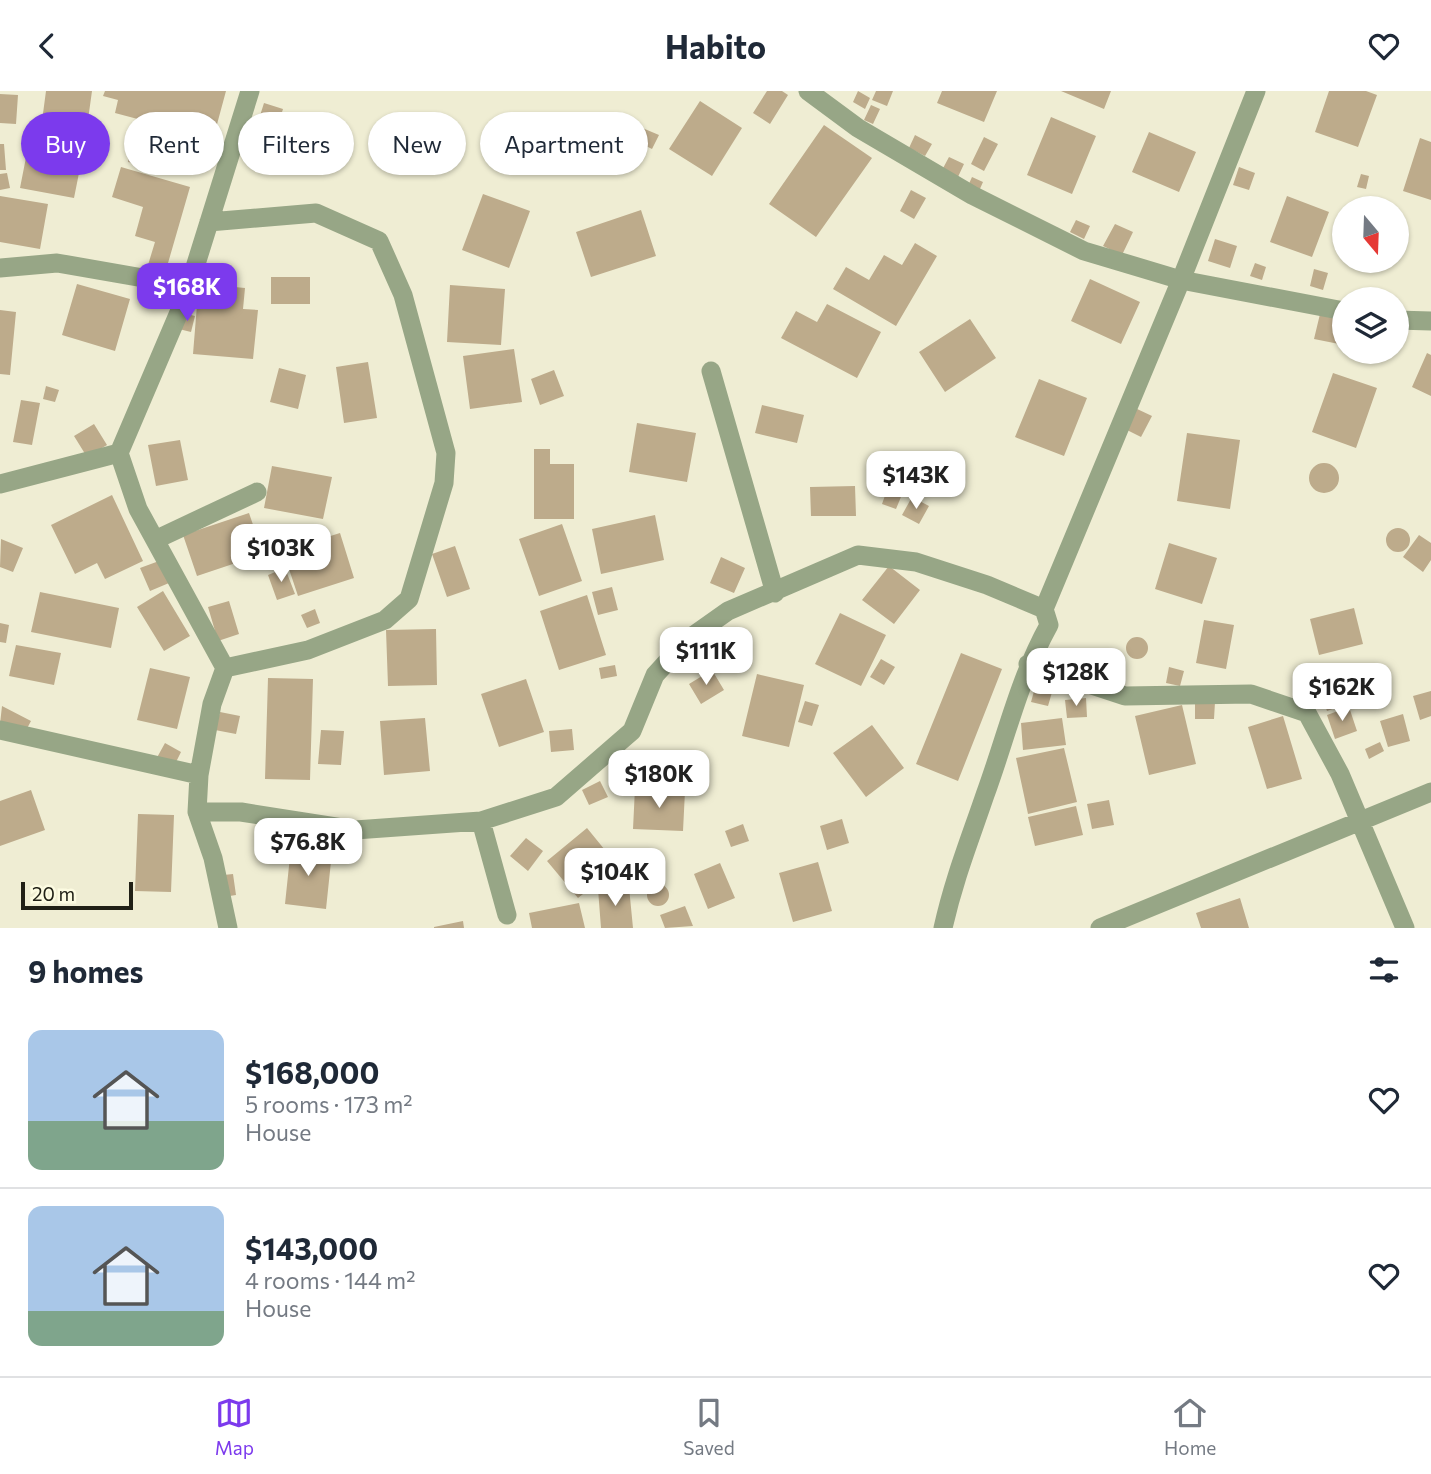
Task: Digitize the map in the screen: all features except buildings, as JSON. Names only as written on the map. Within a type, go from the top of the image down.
[{"type":"street","points":[[228,928],[213,858],[197,812],[199,775],[212,704],[225,668],[157,539],[138,509],[119,453],[186,296],[250,91]]},
{"type":"street","points":[[808,91],[858,128],[972,195],[1084,251],[1181,280],[1332,308]]},
{"type":"street","points":[[943,928],[955,875],[985,796],[1028,664],[1049,625],[1044,609],[1181,280],[1256,91]]},
{"type":"street","points":[[209,222],[316,213],[379,241],[402,295],[446,453],[444,483],[409,599],[385,620],[308,650],[225,668]]},
{"type":"street","points":[[0,268],[57,263],[149,279],[186,296]]},
{"type":"street","points":[[1409,320],[1431,321]]},
{"type":"street","points":[[711,371],[775,593]]},
{"type":"street","points":[[0,486],[119,453]]},
{"type":"street","points":[[157,539],[257,492]]},
{"type":"street","points":[[197,812],[241,812],[355,830],[481,821],[556,797],[632,731],[655,675],[687,640],[728,611],[858,555],[916,562],[987,585],[1044,609]]},
{"type":"street","points":[[1028,664],[1125,696],[1251,694],[1307,713],[1340,774],[1405,928]]},
{"type":"street","points":[[0,730],[199,775]]},
{"type":"street","points":[[1100,928],[1431,792]]},
{"type":"street","points":[[481,821],[507,915]]}]
